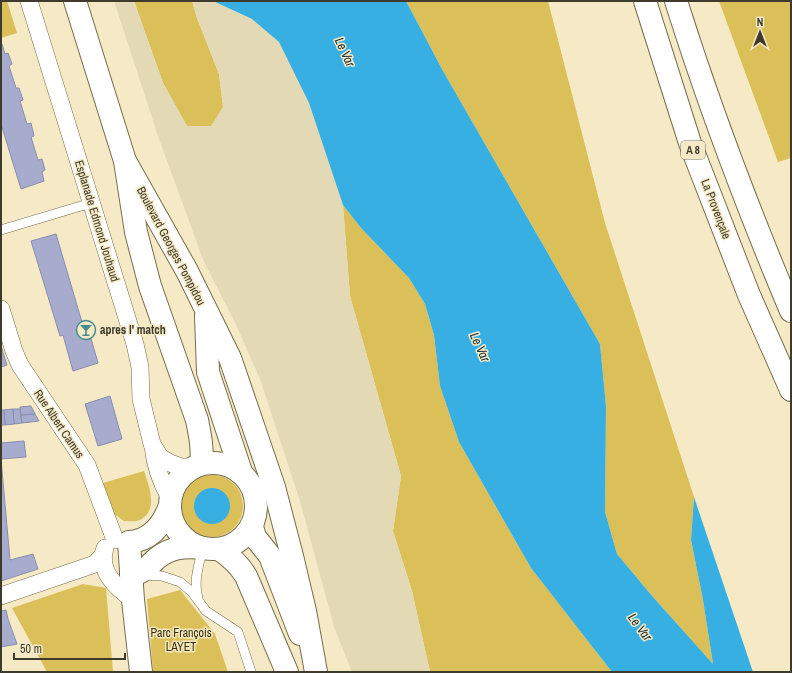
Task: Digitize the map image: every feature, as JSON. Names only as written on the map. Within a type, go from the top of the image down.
[{"type":"main road","name":"Boulevard Georges Pompidou","points":[[75,1],[125,161],[136,232],[150,286],[197,420],[201,437],[202,454],[197,466]]},
{"type":"main road","name":"La Provençale","points":[[645,1],[690,143],[749,295],[791,390]]},
{"type":"main road","name":"A 8","points":[[676,1],[722,139],[791,311]]},
{"type":"main road","name":"Boulevard Georges Pompidou","points":[[125,161],[187,271],[206,311],[208,372],[241,472]]},
{"type":"main road","points":[[206,311],[230,358],[274,487],[304,604],[316,672]]},
{"type":"main road","points":[[131,575],[144,571],[161,555],[170,550],[190,547],[211,549],[229,546],[238,542],[252,527],[256,515],[257,503],[249,481],[241,472],[228,465],[215,462],[197,466],[185,473],[178,480],[173,488],[165,519],[158,528],[142,539],[122,541],[131,575],[141,672]]},
{"type":"main road","points":[[170,503],[171,519],[176,529],[188,541],[231,557],[240,565],[287,672]]},
{"type":"main road","points":[[252,527],[255,537],[270,556],[316,672]]},
{"type":"street","name":"Esplanade Edmond Jouhaud","points":[[29,1],[138,355],[140,366],[141,399],[152,444],[154,461],[170,503]]},
{"type":"street","name":"Rue Albert Camus","points":[[1,309],[20,365],[87,465],[122,541]]},
{"type":"street","name":"Esplanade Edmond Jouhaud","points":[[152,444],[160,457],[170,463],[181,467],[197,466]]},
{"type":"street","points":[[122,541],[106,545],[104,562],[109,579],[115,586],[133,600]]},
{"type":"street","points":[[104,562],[110,574],[116,576],[131,575]]},
{"type":"street","points":[[1,596],[96,563],[104,562]]},
{"type":"lane","points":[[1,230],[91,203]]},
{"type":"lane","points":[[199,601],[196,590],[196,582],[211,549]]},
{"type":"lane","points":[[131,575],[155,575],[171,578],[187,586],[210,614],[238,632],[251,672]]},
{"type":"green space","points":[[1,1],[7,1],[17,33],[1,38]]},
{"type":"green space","points":[[134,1],[192,1],[197,18],[219,74],[223,107],[212,126],[187,126],[163,83]]},
{"type":"green space","points":[[406,1],[548,1],[605,223],[694,497],[691,540],[703,600],[713,664],[617,554],[605,512],[606,406],[600,344],[443,71]]},
{"type":"green space","points":[[719,1],[791,1],[791,158],[778,162]]},
{"type":"green space","points":[[343,205],[361,228],[409,278],[425,304],[434,335],[440,386],[459,442],[531,568],[612,672],[430,672],[412,591],[393,531],[401,476],[350,296]]},
{"type":"green space","points":[[144,471],[151,497],[149,510],[146,516],[140,520],[124,521],[114,514],[103,483]]},
{"type":"green space","points":[[212,475],[224,478],[234,484],[240,494],[243,506],[240,518],[234,528],[224,534],[212,537],[200,534],[190,528],[184,518],[181,506],[184,494],[190,484],[200,478]]},
{"type":"green space","points":[[83,584],[106,588],[113,672],[47,672],[12,608]]},
{"type":"green space","name":"Parc François LAYET","points":[[180,590],[215,634],[228,672],[153,672],[147,599]]},
{"type":"sand","points":[[114,1],[134,1],[163,83],[187,126],[211,126],[223,107],[219,74],[197,18],[192,1],[213,1],[252,19],[279,42],[309,103],[343,205],[350,296],[401,476],[393,531],[412,591],[430,672],[352,672],[334,627],[300,501],[260,379],[234,320],[204,262],[159,139]]},
{"type":"water","name":"Le Var","points":[[213,1],[406,1],[443,71],[600,344],[606,406],[605,512],[617,554],[713,664],[703,600],[691,540],[694,497],[753,672],[612,672],[531,568],[459,442],[440,386],[434,335],[425,304],[409,278],[361,228],[343,205],[309,103],[279,42],[252,19]]},
{"type":"water","points":[[212,488],[222,491],[227,496],[230,506],[227,516],[222,521],[212,524],[202,521],[197,516],[194,506],[197,496],[202,491]]},
{"type":"building","points":[[2,44],[5,54],[8,53],[12,64],[9,66],[16,88],[19,88],[23,100],[20,101],[27,124],[31,123],[34,136],[31,137],[38,160],[42,159],[45,170],[42,172],[44,181],[21,189],[1,124]]},
{"type":"building","points":[[56,234],[84,329],[88,328],[98,363],[73,371],[63,335],[60,336],[31,241]]},
{"type":"building","points":[[1,346],[7,365],[1,367]]},
{"type":"building","points":[[110,396],[122,439],[98,446],[85,404]]},
{"type":"building","points":[[31,406],[35,414],[21,415],[20,407]]},
{"type":"building","points":[[13,409],[20,409],[22,423],[14,424]]},
{"type":"building","points":[[13,409],[14,424],[5,425],[4,410]]},
{"type":"building","points":[[1,410],[4,410],[5,425],[1,425]]},
{"type":"building","points":[[35,414],[39,421],[22,423],[21,415]]},
{"type":"building","points":[[24,441],[26,457],[1,459],[1,443]]},
{"type":"building","points":[[1,459],[10,560],[33,554],[38,569],[1,581]]},
{"type":"building","points":[[6,610],[17,644],[1,647],[1,611]]},
{"type":"place","name":"apres l' match","points":[[86,330]]}]
